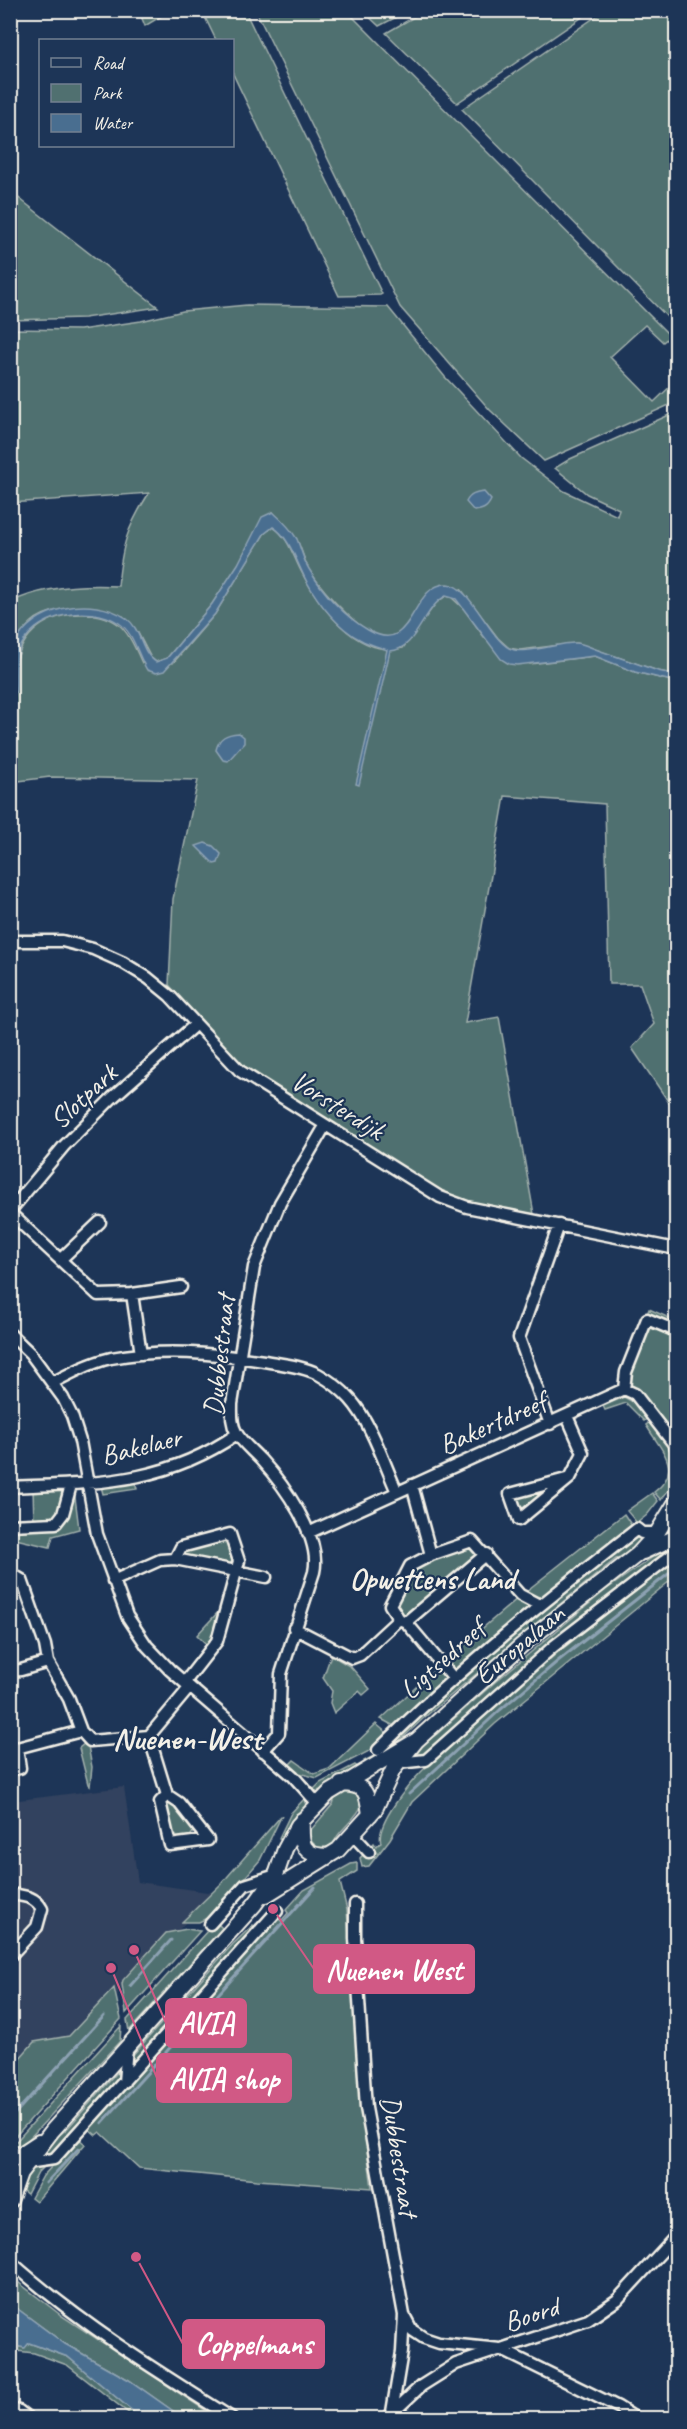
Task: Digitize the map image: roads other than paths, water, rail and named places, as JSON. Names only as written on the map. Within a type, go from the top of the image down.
[{"type":"main road","name":"Europalaan","points":[[370,1815],[398,1763],[417,1740],[522,1646],[638,1554],[657,1533],[676,1502]]},
{"type":"main road","name":"Europalaan","points":[[638,1554],[676,1537]]},
{"type":"main road","name":"Europalaan","points":[[341,1784],[383,1762],[417,1740]]},
{"type":"main road","points":[[10,2201],[20,2173],[52,2131],[255,1904],[276,1875],[285,1849],[302,1820],[341,1784],[354,1784],[363,1788],[368,1797],[370,1815],[353,1835],[338,1850],[269,1892],[255,1904]]},
{"type":"main road","points":[[302,1820],[304,1848],[315,1856],[328,1856]]},
{"type":"main road","points":[[10,2161],[52,2131]]},
{"type":"street","name":"Vorsterdijk","points":[[10,941],[62,941],[93,949],[148,978],[170,996],[240,1071],[440,1197],[467,1207],[676,1249]]},
{"type":"street","name":"Slotpark","points":[[10,1212],[64,1146],[112,1098],[196,1024]]},
{"type":"street","name":"Dubbestraat","points":[[264,1751],[279,1733],[280,1674],[315,1566],[314,1552],[308,1533],[284,1487],[237,1434],[232,1419],[238,1357],[254,1267],[280,1203],[325,1126]]},
{"type":"street","points":[[10,1212],[98,1295],[132,1294],[181,1287]]},
{"type":"street","points":[[61,1259],[100,1222]]},
{"type":"street","points":[[550,1424],[520,1347],[519,1338],[559,1225]]},
{"type":"street","points":[[132,1294],[141,1354]]},
{"type":"street","points":[[676,1331],[647,1319],[626,1372],[624,1389],[635,1394],[676,1447]]},
{"type":"street","points":[[10,1334],[30,1353],[72,1416],[80,1441],[94,1523],[127,1616],[159,1660],[293,1776],[318,1804]]},
{"type":"street","points":[[52,1383],[84,1367],[109,1359],[183,1351],[238,1357],[316,1373],[349,1398],[360,1413],[397,1492]]},
{"type":"street","name":"Bakertdreef","points":[[308,1533],[624,1389]]},
{"type":"street","points":[[567,1416],[583,1454],[570,1478],[519,1520],[510,1494],[570,1478]]},
{"type":"street","name":"Bakelaer","points":[[10,1486],[87,1484],[157,1473],[188,1463],[217,1448],[237,1434]]},
{"type":"street","points":[[10,1525],[56,1523],[63,1514],[71,1485]]},
{"type":"street","points":[[412,1485],[431,1555]]},
{"type":"street","name":"Ligtsedreef","points":[[378,1750],[453,1679],[539,1605],[637,1529],[642,1533],[657,1533]]},
{"type":"street","points":[[10,1574],[22,1580],[45,1645],[48,1662],[69,1699],[77,1732],[90,1741],[148,1736],[188,1684],[217,1641],[239,1561],[230,1534],[181,1547],[175,1559]]},
{"type":"street","points":[[453,1679],[390,1605],[410,1566],[431,1555],[472,1541],[486,1554],[520,1595],[539,1605]]},
{"type":"street","points":[[294,1628],[352,1658],[360,1655],[486,1554]]},
{"type":"street","name":"Europalaan","points":[[398,1763],[426,1760],[554,1647],[672,1555]]},
{"type":"street","points":[[113,1581],[160,1560],[175,1559],[266,1577]]},
{"type":"street","points":[[10,1671],[48,1662]]},
{"type":"street","points":[[10,1770],[20,1768],[14,1747],[77,1732]]},
{"type":"street","points":[[148,1736],[167,1795],[180,1803],[208,1840],[170,1845],[160,1802],[167,1795]]},
{"type":"street","points":[[353,1835],[369,1852]]},
{"type":"street","points":[[210,1924],[245,1885],[276,1875]]},
{"type":"street","points":[[10,1894],[34,1899],[42,1909],[37,1928],[10,1956]]},
{"type":"street","name":"Dubbestraat","points":[[355,1904],[355,1938],[366,2108],[404,2315],[402,2352],[389,2415]]},
{"type":"street","points":[[27,2163],[54,2158],[277,1911]]},
{"type":"street","points":[[124,2082],[127,2047]]},
{"type":"street","name":"Boord","points":[[389,2415],[421,2386],[456,2364],[588,2320],[617,2300],[676,2236]]},
{"type":"street","points":[[10,2261],[46,2292],[122,2349],[232,2418]]},
{"type":"street","points":[[404,2315],[412,2330],[424,2338],[439,2343],[500,2349],[618,2407],[635,2418]]},
{"type":"street","points":[[10,2409],[28,2418]]},
{"type":"water","points":[[484,492],[491,500],[484,508],[474,511],[466,502],[474,494]]},
{"type":"water","points":[[273,512],[295,535],[307,565],[327,595],[342,611],[368,630],[383,636],[395,635],[404,628],[425,595],[435,587],[447,584],[463,593],[501,642],[509,648],[532,650],[579,643],[658,671],[672,674],[676,671],[676,682],[635,672],[595,656],[509,664],[501,659],[456,599],[446,596],[431,609],[407,643],[399,649],[390,651],[359,785],[356,784],[387,650],[353,635],[330,615],[312,590],[289,545],[273,527],[264,534],[215,614],[164,671],[156,673],[147,670],[132,639],[119,623],[92,614],[77,613],[62,616],[36,628],[26,638],[17,658],[16,693],[11,705],[10,667],[14,645],[34,621],[64,608],[97,607],[112,611],[131,623],[151,658],[156,662],[167,658],[212,604],[238,564],[262,517]]},
{"type":"water","points":[[239,733],[244,737],[244,743],[228,761],[223,760],[216,750],[219,742],[227,735]]},
{"type":"water","points":[[205,843],[213,846],[221,854],[218,863],[214,864],[196,846]]},
{"type":"water","points":[[11,2304],[65,2344],[129,2380],[183,2418],[141,2418],[68,2357],[29,2343],[25,2348],[11,2345]]},
{"type":"waterway","points":[[409,1794],[500,1710],[676,1568]]},
{"type":"waterway","points":[[102,2123],[315,1887]]},
{"type":"waterway","points":[[130,1986],[171,1940]]},
{"type":"waterway","points":[[10,2119],[104,2016]]},
{"type":"waterway","points":[[46,2183],[78,2149]]},
{"type":"place","name":"Nuenen West","points":[[273,1909]]},
{"type":"place","name":"AVIA","points":[[134,1950]]},
{"type":"place","name":"AVIA shop","points":[[111,1968]]},
{"type":"place","name":"Coppelmans","points":[[136,2257]]},
{"type":"district","name":"Opwettens Land","points":[[432,1579]]},
{"type":"district","name":"Nuenen-West","points":[[187,1738]]}]
